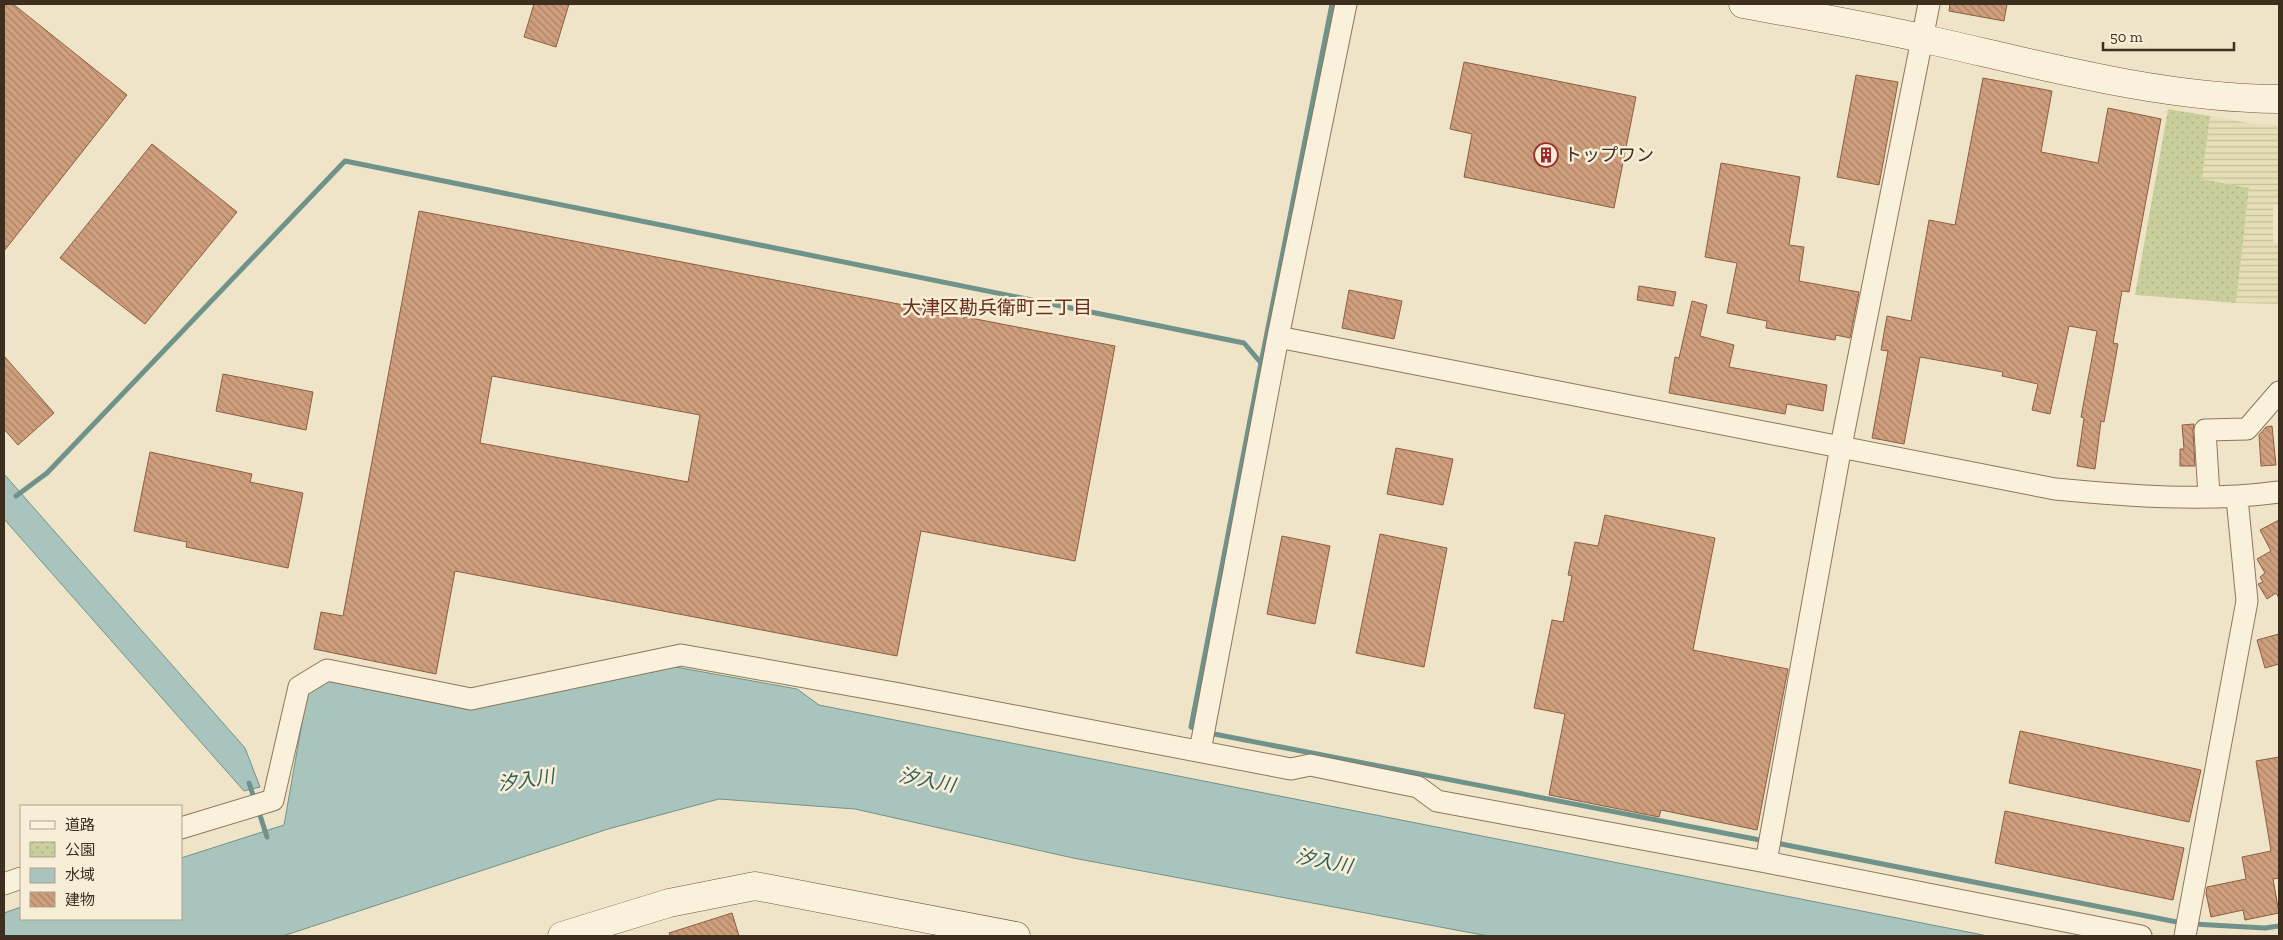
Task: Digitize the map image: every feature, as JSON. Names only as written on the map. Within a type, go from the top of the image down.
[{"type":"street","points":[[1200,751],[1278,337],[1346,4]]},
{"type":"street","points":[[1743,4],[1922,38],[2093,77],[2238,98],[2279,99]]},
{"type":"street","points":[[1766,862],[1840,446],[1928,4]]},
{"type":"street","points":[[1278,337],[2056,489],[2136,496],[2237,498],[2279,492]]},
{"type":"street","points":[[2209,496],[2205,430],[2248,428],[2279,392]]},
{"type":"street","points":[[2185,936],[2247,601],[2237,498]]},
{"type":"street","points":[[182,828],[273,800],[299,687],[327,670],[471,700],[681,655],[1291,769],[1310,765],[1418,786],[1437,801],[1766,862],[2141,936]]},
{"type":"street","points":[[4,884],[20,878]]},
{"type":"street","points":[[562,936],[669,903],[755,886],[1016,936]]},
{"type":"shaded area","points":[[2210,116],[2255,124],[2279,125],[2279,205],[2273,205],[2273,243],[2279,242],[2279,304],[2236,303],[2249,188],[2202,179]]},
{"type":"green space","points":[[2168,109],[2210,116],[2202,179],[2249,188],[2236,303],[2135,295]]},
{"type":"water","points":[[4,474],[245,748],[260,787],[244,791],[4,519]]},
{"type":"water","name":"汐入川","points":[[670,666],[797,689],[819,705],[1988,936],[1488,936],[1073,858],[855,809],[719,799],[608,829],[283,936],[4,936],[4,913],[20,907],[20,920],[182,920],[182,858],[284,825],[308,689],[324,680],[470,710]]},
{"type":"building","points":[[4,4],[13,4],[127,95],[4,251]]},
{"type":"building","points":[[534,4],[569,4],[556,47],[524,37]]},
{"type":"building","points":[[1950,4],[2007,4],[2004,21],[1949,11]]},
{"type":"building","name":"トップワン","points":[[1464,62],[1636,97],[1614,208],[1464,177],[1472,134],[1450,129]]},
{"type":"building","points":[[1856,75],[1898,82],[1879,185],[1837,177]]},
{"type":"building","points":[[1983,78],[2052,91],[2041,152],[2098,163],[2108,108],[2161,119],[2129,292],[2122,291],[2113,343],[2118,344],[2104,422],[2101,421],[2095,469],[2077,466],[2084,418],[2081,417],[2097,331],[2069,326],[2050,414],[2032,410],[2038,384],[2002,376],[2003,372],[1920,357],[1904,444],[1872,438],[1888,351],[1881,350],[1887,316],[1911,321],[1929,220],[1955,225]]},
{"type":"building","points":[[152,144],[237,212],[145,324],[60,258]]},
{"type":"building","points":[[1721,163],[1800,177],[1789,245],[1804,247],[1799,281],[1859,292],[1850,338],[1836,335],[1835,340],[1766,328],[1767,321],[1727,313],[1737,263],[1705,257]]},
{"type":"building","points":[[419,211],[1115,346],[1075,561],[921,531],[897,656],[455,571],[436,674],[314,649],[321,612],[343,616]],"holes":[[[492,376],[700,415],[688,482],[480,443]]]},
{"type":"building","points":[[1639,286],[1676,292],[1673,306],[1637,300]]},
{"type":"building","points":[[1349,290],[1402,301],[1394,339],[1342,328]]},
{"type":"building","points":[[1692,301],[1707,305],[1700,336],[1734,345],[1729,367],[1827,385],[1823,411],[1787,404],[1785,414],[1669,393],[1675,357],[1679,358]]},
{"type":"building","points":[[4,356],[54,413],[18,445],[4,429]]},
{"type":"building","points":[[223,374],[313,392],[306,430],[216,411]]},
{"type":"building","points":[[2194,424],[2195,466],[2180,466],[2180,449],[2184,449],[2182,425]]},
{"type":"building","points":[[2272,426],[2276,465],[2261,466],[2259,435],[2266,427]]},
{"type":"building","points":[[1396,448],[1453,459],[1443,505],[1387,494]]},
{"type":"building","points":[[150,452],[252,474],[250,482],[303,493],[288,568],[186,547],[187,542],[134,531]]},
{"type":"building","points":[[1605,515],[1715,538],[1693,650],[1788,669],[1757,830],[1661,810],[1659,817],[1549,795],[1565,714],[1534,708],[1552,620],[1563,622],[1572,576],[1568,575],[1575,542],[1598,546]]},
{"type":"building","points":[[2279,520],[2279,598],[2276,593],[2267,599],[2258,584],[2263,582],[2260,577],[2265,573],[2257,559],[2271,551],[2260,530]]},
{"type":"building","points":[[1380,534],[1447,548],[1424,667],[1356,653]]},
{"type":"building","points":[[1282,536],[1330,546],[1315,624],[1267,614]]},
{"type":"building","points":[[2279,634],[2279,664],[2265,668],[2257,640]]},
{"type":"building","points":[[2020,731],[2201,770],[2189,822],[2009,783]]},
{"type":"building","points":[[2279,757],[2279,878],[2273,879],[2279,913],[2245,920],[2243,910],[2211,917],[2206,893],[2207,887],[2246,879],[2242,857],[2271,851],[2256,761]]},
{"type":"building","points":[[2005,811],[2184,848],[2173,900],[1995,863]]},
{"type":"building","points":[[732,913],[739,936],[670,936],[669,933]]},
{"type":"waterway","points":[[1261,363],[1332,4]]},
{"type":"waterway","points":[[16,496],[47,473],[345,161],[1244,343],[1261,363],[1191,727],[1198,730]]},
{"type":"waterway","points":[[1209,733],[1765,841]]},
{"type":"waterway","points":[[249,783],[255,801]]},
{"type":"waterway","points":[[258,809],[267,837]]},
{"type":"waterway","points":[[1776,843],[2182,923]]},
{"type":"waterway","points":[[2193,924],[2265,928],[2279,926]]},
{"type":"place","name":"トップワン","points":[[1546,155]]},
{"type":"district","name":"大津区勘兵衛町三丁目","points":[[997,307]]}]
